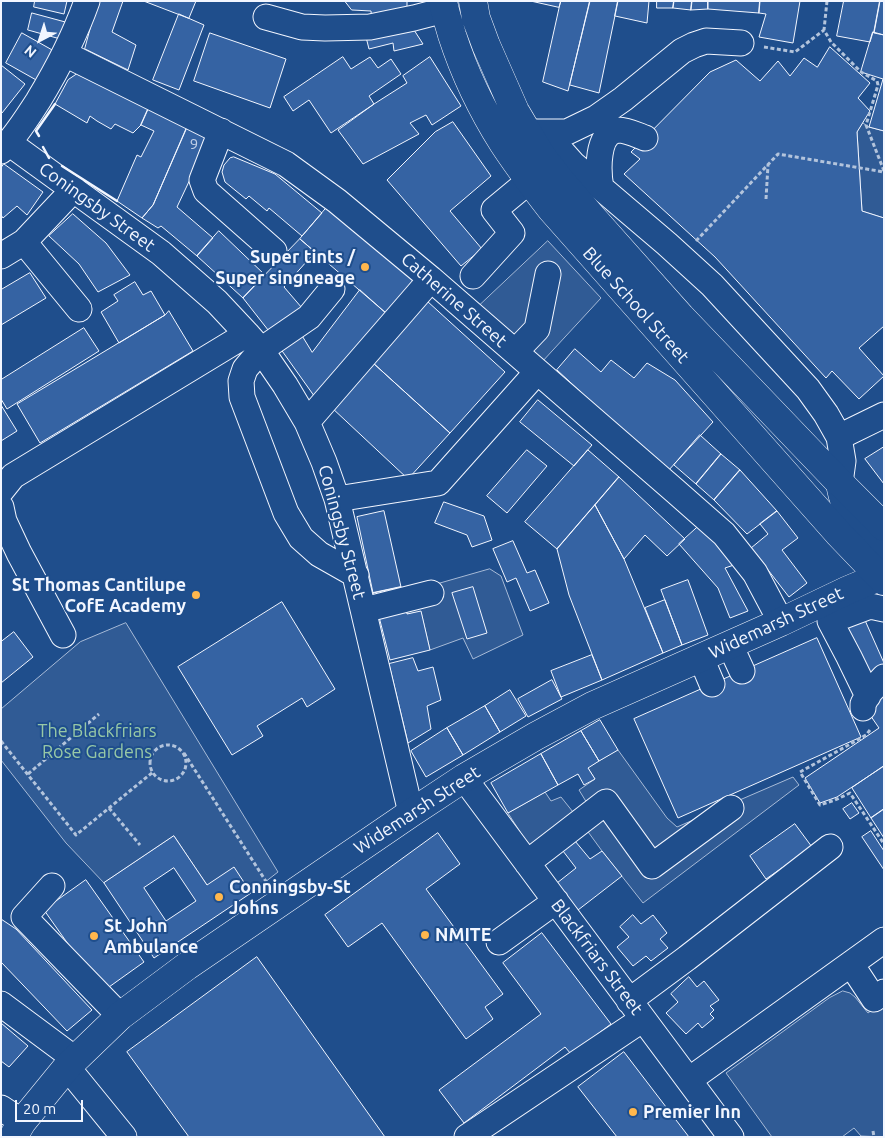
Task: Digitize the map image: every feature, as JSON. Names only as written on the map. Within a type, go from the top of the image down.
[{"type":"main road","name":"Blue School Street","points":[[473,1],[476,18],[486,45],[515,111],[547,132],[541,155],[560,180],[674,310],[884,527]]},
{"type":"main road","name":"Blue School Street","points":[[444,6],[460,58],[480,102],[502,143],[529,181],[572,233],[838,533],[882,577]]},
{"type":"main road","points":[[840,483],[850,512],[866,532],[871,542],[882,577]]},
{"type":"main road","name":"Widemarsh Street","points":[[12,1122],[120,1016],[187,966],[464,778],[592,706],[848,590],[882,577]]},
{"type":"street","points":[[5,147],[30,113],[65,54],[78,28],[87,1]]},
{"type":"street","points":[[266,17],[302,27],[370,27],[414,18],[444,6]]},
{"type":"street","points":[[547,132],[596,118],[623,99],[682,51],[694,45],[706,41],[741,43]]},
{"type":"street","name":"Catherine Street","points":[[65,54],[286,164],[337,201],[431,279],[724,534],[755,573],[781,622]]},
{"type":"street","points":[[547,132],[586,133],[619,118],[632,119],[643,123],[649,134],[620,130],[611,132],[605,138],[600,157],[599,175],[601,188]]},
{"type":"street","points":[[221,131],[202,180],[206,191],[274,251]]},
{"type":"street","points":[[547,132],[573,164],[681,256],[712,285],[808,389],[826,414],[839,438],[843,461],[840,483]]},
{"type":"street","name":"Coningsby Street","points":[[5,147],[74,189],[161,253],[217,302],[254,342],[285,386],[306,422],[338,499],[411,813]]},
{"type":"street","points":[[474,276],[512,233],[494,210],[529,181]]},
{"type":"street","points":[[1,256],[24,242],[74,189]]},
{"type":"street","points":[[24,242],[79,309]]},
{"type":"street","points":[[515,352],[536,329],[548,274]]},
{"type":"street","points":[[306,422],[431,279]]},
{"type":"street","points":[[1,491],[13,476],[254,342],[309,317],[332,288]]},
{"type":"street","points":[[254,342],[241,381],[242,397],[286,513],[301,538],[319,554],[356,576]]},
{"type":"street","points":[[338,499],[438,483],[537,372]]},
{"type":"street","points":[[839,438],[884,415]]},
{"type":"street","points":[[1,506],[4,522],[19,553],[64,635]]},
{"type":"street","points":[[364,610],[430,593]]},
{"type":"street","points":[[872,695],[830,621],[870,606],[884,609]]},
{"type":"street","points":[[730,645],[742,671]]},
{"type":"street","points":[[700,658],[712,684]]},
{"type":"street","name":"Blackfriars Street","points":[[464,778],[731,1137]]},
{"type":"street","points":[[527,863],[606,802],[652,866],[731,808]]},
{"type":"street","points":[[467,1137],[636,1010],[694,953],[830,847]]},
{"type":"street","points":[[52,886],[24,917],[120,1016]]},
{"type":"street","points":[[499,942],[556,902]]},
{"type":"street","points":[[688,1080],[884,940]]},
{"type":"street","points":[[851,964],[879,995]]},
{"type":"street","points":[[1,1004],[71,1063],[124,1137]]},
{"type":"path","points":[[827,1],[824,30],[831,42],[861,72],[877,82],[878,85],[866,125],[884,172]]},
{"type":"path","points":[[741,43],[795,52],[824,30]]},
{"type":"path","points":[[681,256],[778,154],[884,172]]},
{"type":"path","points":[[766,199],[768,165]]},
{"type":"path","points":[[872,695],[871,729],[866,735],[800,772],[820,805],[850,793],[884,844]]},
{"type":"path","points":[[28,774],[99,714]]},
{"type":"path","points":[[1,741],[76,835],[153,772]]},
{"type":"path","points":[[184,753],[186,764],[182,774],[173,780],[162,780],[153,772],[150,761],[154,751],[164,745],[175,746],[184,753],[279,903]]},
{"type":"path","points":[[109,808],[140,845]]},
{"type":"path","points":[[874,1131],[874,1137]]},
{"type":"shaded area","points":[[863,123],[869,127],[884,131],[884,218],[862,211],[857,132]]},
{"type":"shaded area","points":[[548,241],[601,298],[541,363],[479,306]]},
{"type":"shaded area","points":[[490,569],[501,576],[523,635],[473,659],[463,638],[430,650],[421,612],[407,614],[403,594]]},
{"type":"shaded area","name":"The Blackfriars Rose Gardens","points":[[126,623],[278,872],[251,893],[207,885],[174,836],[104,883],[66,843],[1,760],[1,709],[80,642]]},
{"type":"shaded area","points":[[618,750],[667,818],[677,827],[793,777],[799,785],[643,903],[586,829],[540,863],[508,813],[545,792],[551,801],[561,797],[577,817],[590,808],[579,790],[595,779],[588,768]]},
{"type":"shaded area","points":[[843,991],[855,997],[868,1013],[884,1001],[884,1137],[861,1136],[854,1128],[842,1137],[772,1137],[726,1073],[829,998]]},
{"type":"building","points":[[35,1],[67,1],[64,14],[34,7]]},
{"type":"building","points":[[98,1],[123,1],[112,32],[136,45],[128,70],[85,49]]},
{"type":"building","points":[[144,1],[196,1],[189,18]]},
{"type":"building","points":[[345,1],[407,1],[407,19],[372,23],[371,11],[352,10]]},
{"type":"building","points":[[531,1],[561,1],[559,7]]},
{"type":"building","points":[[561,1],[590,1],[568,91],[543,82]]},
{"type":"building","points":[[590,1],[618,1],[599,93],[570,85]]},
{"type":"building","points":[[618,1],[649,1],[647,23],[615,16]]},
{"type":"building","points":[[657,1],[674,1],[673,8],[657,8]]},
{"type":"building","points":[[674,1],[692,1],[691,10],[673,8]]},
{"type":"building","points":[[692,1],[708,1],[708,9],[691,10]]},
{"type":"building","points":[[708,1],[760,1],[759,13],[708,9]]},
{"type":"building","points":[[760,1],[800,1],[793,43],[759,37],[766,14],[759,13]]},
{"type":"building","points":[[844,1],[880,1],[874,33],[870,42],[837,36]]},
{"type":"building","points":[[880,1],[884,1],[884,35],[874,33]]},
{"type":"building","points":[[32,13],[69,23],[64,40],[28,30]]},
{"type":"building","points":[[179,14],[204,25],[179,90],[153,80]]},
{"type":"building","points":[[407,19],[423,44],[394,51],[393,43],[369,49],[365,33]]},
{"type":"building","points":[[873,32],[884,35],[884,131],[869,127],[883,79],[861,72]]},
{"type":"building","points":[[22,33],[54,51],[38,81],[6,63]]},
{"type":"building","points":[[210,33],[286,59],[270,108],[194,81]]},
{"type":"building","points":[[830,47],[870,83],[858,98],[870,111],[857,132],[862,211],[884,218],[884,326],[859,348],[884,376],[859,399],[832,371],[826,378],[715,257],[624,174],[640,159],[631,152],[710,72],[736,60],[760,81],[778,61],[790,76],[804,58],[817,67]]},
{"type":"building","points":[[343,57],[351,69],[370,57],[378,68],[391,59],[401,74],[369,96],[374,104],[331,133],[309,100],[293,111],[284,97]]},
{"type":"building","points":[[430,57],[461,106],[432,125],[426,115],[410,123],[419,134],[363,164],[338,130],[407,83],[403,76]]},
{"type":"building","points":[[1,65],[25,84],[2,113],[1,112]]},
{"type":"building","points":[[77,74],[149,107],[141,125],[133,133],[115,124],[111,129],[90,116],[87,123],[55,104],[68,80]]},
{"type":"building","points":[[149,107],[188,125],[153,205],[142,218],[117,201],[137,155],[141,157],[154,131],[141,125]]},
{"type":"building","points":[[453,122],[491,176],[450,211],[482,249],[461,266],[387,180],[435,132]]},
{"type":"building","points":[[188,125],[205,134],[208,148],[202,154],[177,207],[213,238],[197,256],[161,226],[158,228],[142,218],[153,205]]},
{"type":"building","points":[[234,157],[275,174],[322,213],[302,236],[269,208],[267,211],[249,196],[246,199],[225,182],[222,172],[224,165],[230,158]]},
{"type":"building","points":[[4,164],[43,192],[27,215],[17,206],[3,218],[1,215],[1,168]]},
{"type":"building","name":"Super tints / Super singneage","points":[[328,206],[415,282],[387,314],[300,239]]},
{"type":"building","points":[[73,214],[106,243],[130,275],[98,292],[79,264],[49,236]]},
{"type":"building","points":[[219,231],[265,275],[243,298],[197,256]]},
{"type":"building","points":[[300,239],[315,252],[284,287],[302,308],[272,335],[243,298]]},
{"type":"building","points":[[30,273],[46,298],[1,325],[1,290]]},
{"type":"building","points":[[135,282],[143,295],[151,291],[165,315],[119,343],[101,312],[118,301],[114,295]]},
{"type":"building","points":[[360,290],[387,314],[317,400],[280,348],[301,334],[312,352]]},
{"type":"building","points":[[427,301],[505,372],[450,433],[372,362]]},
{"type":"building","points":[[169,311],[193,351],[40,443],[17,404]]},
{"type":"building","points":[[84,328],[99,351],[7,409],[1,399],[1,380]]},
{"type":"building","points":[[575,349],[601,372],[611,360],[634,378],[647,363],[675,380],[713,422],[667,472],[557,370]]},
{"type":"building","points":[[372,362],[450,433],[408,479],[331,407]]},
{"type":"building","points":[[538,400],[592,445],[574,466],[520,422]]},
{"type":"building","points":[[1,405],[17,431],[1,441]]},
{"type":"building","points":[[700,435],[721,454],[696,484],[674,465]]},
{"type":"building","points":[[884,447],[884,484],[865,459]]},
{"type":"building","points":[[527,450],[547,466],[507,513],[487,496]]},
{"type":"building","points":[[588,450],[619,477],[557,549],[525,522]]},
{"type":"building","points":[[721,454],[740,470],[714,500],[696,484]]},
{"type":"building","points":[[740,470],[777,511],[747,534],[714,500]]},
{"type":"building","points":[[619,477],[685,539],[667,556],[645,535],[624,559],[595,505]]},
{"type":"building","points":[[444,502],[484,516],[492,540],[472,547],[467,535],[435,523]]},
{"type":"building","points":[[595,505],[624,559],[663,653],[602,680],[569,595],[557,549]]},
{"type":"building","points":[[384,511],[401,587],[373,593],[357,517]]},
{"type":"building","points":[[777,511],[798,538],[782,550],[807,583],[789,597],[751,548],[768,534],[760,524]]},
{"type":"building","points":[[700,525],[737,564],[725,568],[748,611],[730,618],[718,588],[679,544]]},
{"type":"building","points":[[513,541],[527,573],[535,570],[549,603],[530,611],[516,578],[507,582],[493,549]]},
{"type":"building","points":[[688,580],[708,635],[682,645],[661,590]]},
{"type":"building","points":[[401,587],[407,614],[421,611],[430,650],[390,660],[373,593]]},
{"type":"building","points":[[473,587],[487,633],[467,639],[452,593]]},
{"type":"building","points":[[665,600],[682,645],[663,653],[645,608]]},
{"type":"building","points":[[282,602],[335,689],[307,707],[302,698],[257,726],[263,736],[232,755],[178,667]]},
{"type":"building","points":[[864,618],[884,663],[884,667],[861,677],[839,628]]},
{"type":"building","points":[[14,632],[33,657],[1,683],[1,642]]},
{"type":"building","points":[[817,638],[861,737],[678,818],[634,719]]},
{"type":"building","points":[[592,655],[602,680],[561,697],[551,671]]},
{"type":"building","points":[[413,658],[418,671],[433,667],[441,700],[427,706],[431,729],[408,743],[389,664]]},
{"type":"building","points":[[552,680],[562,699],[528,717],[518,699]]},
{"type":"building","points":[[884,685],[884,766],[837,797],[820,803],[805,778],[879,728],[866,709]]},
{"type":"building","points":[[510,690],[526,716],[500,732],[485,706]]},
{"type":"building","points":[[485,706],[500,732],[463,755],[447,728]]},
{"type":"building","points":[[600,720],[618,750],[599,761],[581,731]]},
{"type":"building","points":[[447,728],[463,755],[426,777],[411,751]]},
{"type":"building","points":[[581,731],[599,761],[588,768],[595,779],[584,785],[578,774],[558,785],[541,754]]},
{"type":"building","points":[[541,754],[558,785],[508,813],[491,783]]},
{"type":"building","points":[[884,766],[884,809],[871,818],[852,788]]},
{"type":"building","points":[[852,803],[859,813],[850,819],[843,809]]},
{"type":"building","points":[[884,809],[884,838],[871,818]]},
{"type":"building","points":[[795,824],[812,847],[766,879],[750,856]]},
{"type":"building","points":[[871,831],[884,851],[884,870],[862,837]]},
{"type":"building","name":"NMITE","points":[[438,833],[460,864],[426,889],[503,994],[485,1007],[493,1019],[466,1039],[382,923],[348,947],[325,915]]},
{"type":"building","name":"Conningsby-St Johns","points":[[174,836],[207,885],[234,867],[251,893],[154,958],[104,883]],"holes":[[[174,868],[196,901],[166,921],[144,888]]]},
{"type":"building","points":[[575,841],[590,859],[602,851],[622,876],[578,910],[557,883],[576,868],[563,851]]},
{"type":"building","name":"St John Ambulance","points":[[86,880],[144,962],[102,992],[44,910]]},
{"type":"building","points":[[633,915],[641,924],[653,915],[667,933],[660,939],[668,948],[651,961],[646,956],[633,966],[617,947],[629,937],[620,927]]},
{"type":"building","points":[[1,919],[16,929],[92,1010],[67,1031],[1,962]]},
{"type":"building","name":"NMITE","points":[[542,933],[611,1024],[571,1054],[565,1047],[464,1123],[439,1090],[541,1014],[503,963]]},
{"type":"building","points":[[257,957],[385,1137],[189,1137],[127,1052]]},
{"type":"building","points":[[689,977],[697,987],[704,981],[719,1000],[710,1006],[714,1010],[710,1014],[714,1018],[702,1028],[698,1023],[686,1034],[666,1013],[678,1002],[671,994]]},
{"type":"building","points":[[1,1023],[28,1046],[9,1067],[1,1061]]},
{"type":"building","name":"Premier Inn","points":[[624,1052],[689,1137],[617,1137],[578,1087]]},
{"type":"wall","points":[[39,136],[36,131],[55,104]]},
{"type":"wall","points":[[43,147],[49,158]]},
{"type":"wall","points":[[62,166],[117,201]]},
{"type":"place","name":"Super tints / Super singneage","points":[[365,267]]},
{"type":"place","name":"St Thomas Cantilupe CofE Academy","points":[[196,595]]},
{"type":"place","name":"Conningsby-St Johns","points":[[219,897]]},
{"type":"place","name":"NMITE","points":[[425,935]]},
{"type":"place","name":"St John Ambulance","points":[[94,936]]},
{"type":"place","name":"Premier Inn","points":[[633,1112]]}]
